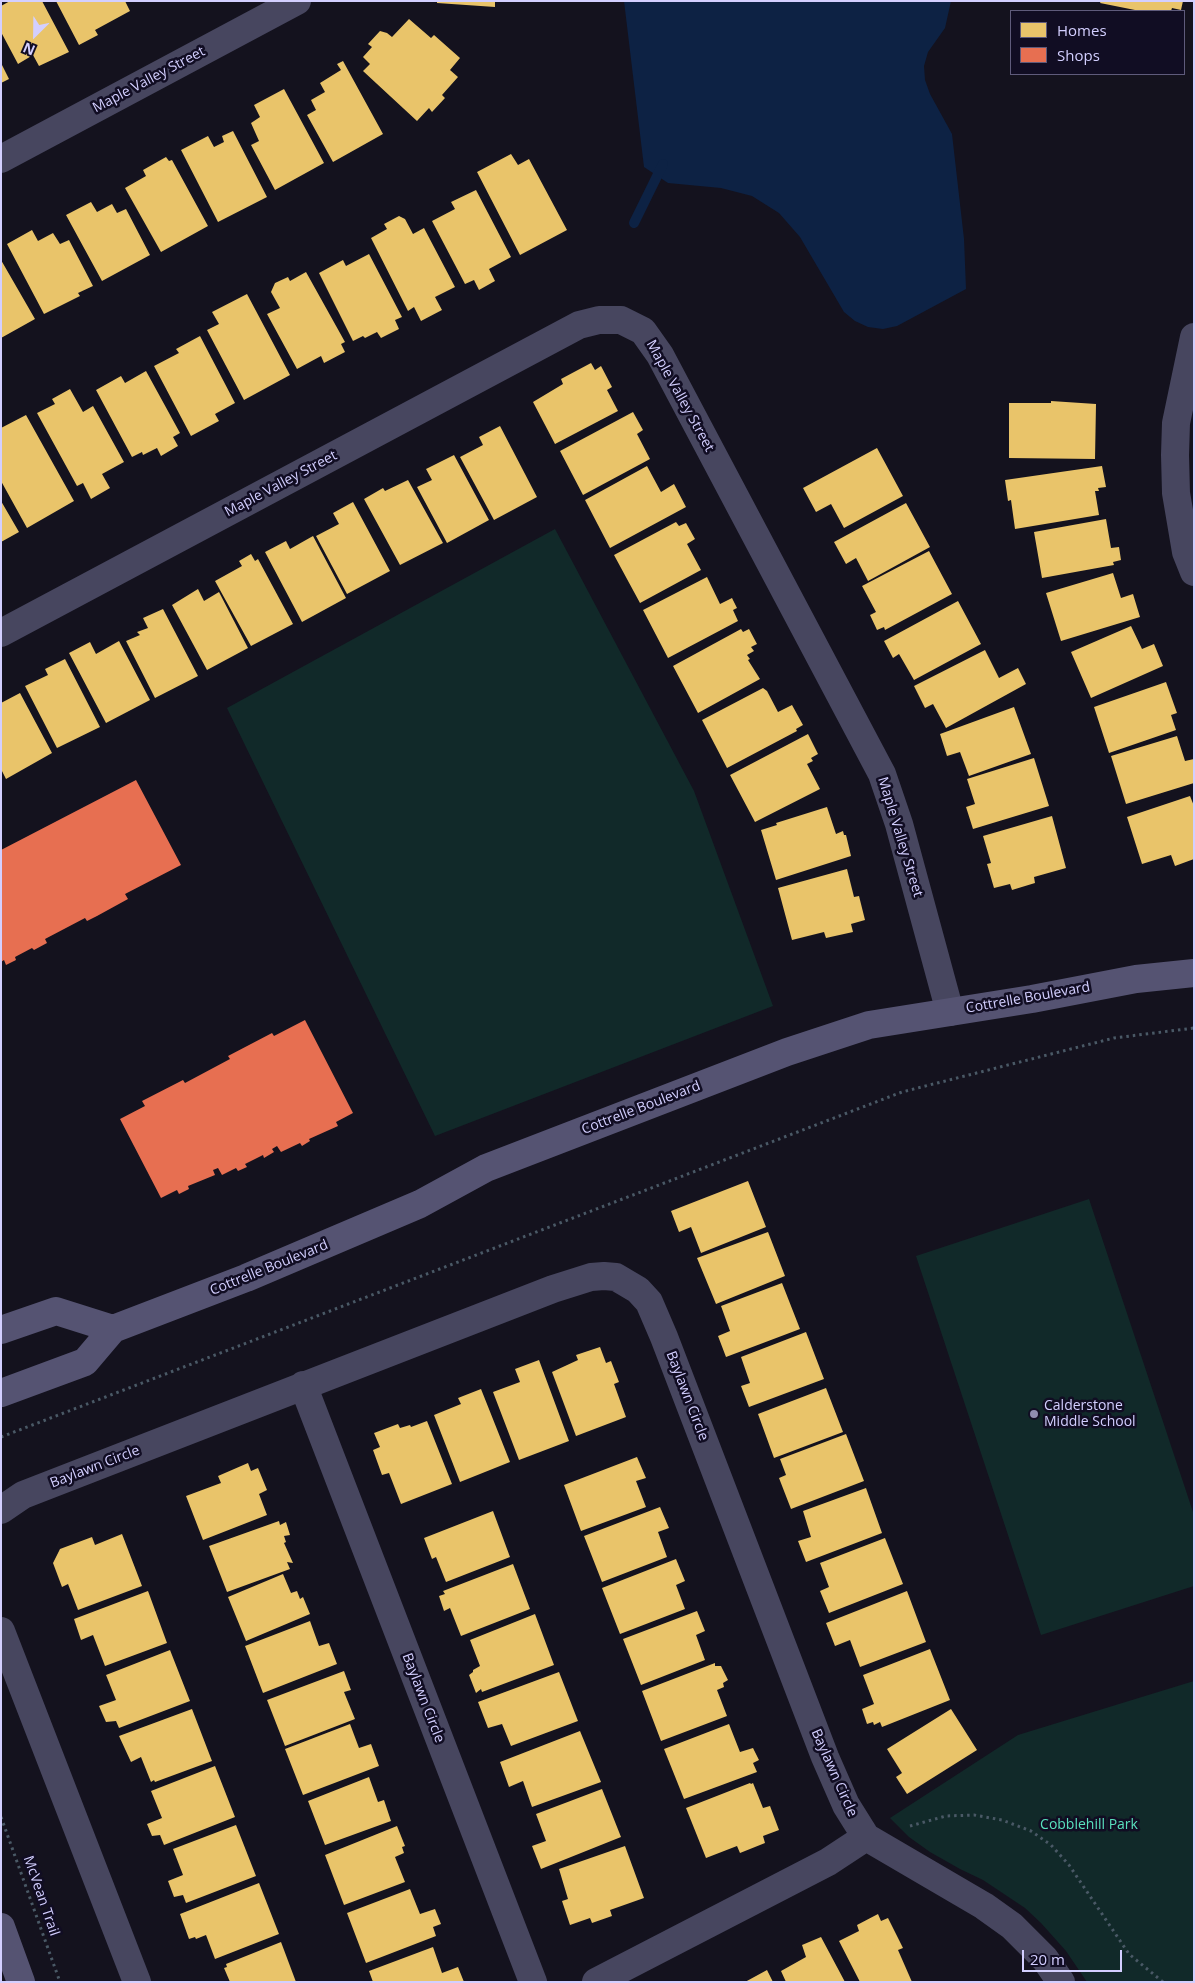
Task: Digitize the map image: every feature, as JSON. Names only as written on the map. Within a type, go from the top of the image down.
[{"type":"main road","name":"Cottrelle Boulevard","points":[[1,1393],[85,1362],[113,1329],[246,1278],[420,1204],[486,1168],[778,1055],[868,1024],[1032,999],[1136,979],[1194,973]]},
{"type":"main road","points":[[1,1330],[56,1311],[113,1329]]},
{"type":"main road","points":[[1,1927],[21,1982]]},
{"type":"street","name":"Maple Valley Street","points":[[1,159],[297,1]]},
{"type":"street","name":"Maple Valley Street","points":[[1,633],[579,325],[599,320],[621,320],[644,331],[660,355],[882,774],[899,824],[950,1012]]},
{"type":"street","points":[[1194,337],[1189,381],[1176,423],[1174,455],[1176,484],[1186,552],[1194,572]]},
{"type":"street","name":"Baylawn Circle","points":[[1,1510],[23,1495],[578,1281],[604,1276],[616,1277],[638,1290],[649,1302],[824,1756],[846,1805],[866,1837],[984,1906],[1012,1926],[1045,1959],[1061,1982]]},
{"type":"street","name":"Baylawn Circle","points":[[303,1386],[532,1982]]},
{"type":"street","points":[[1,1631],[137,1982]]},
{"type":"street","points":[[596,1982],[828,1862],[866,1837]]},
{"type":"path","points":[[1,1437],[902,1092],[1114,1038],[1194,1028]]},
{"type":"path","points":[[904,1828],[946,1816],[974,1814],[1002,1820],[1031,1831],[1051,1845],[1069,1865],[1129,1954],[1162,1982]]},
{"type":"path","name":"McVean Trail","points":[[1,1817],[60,1982]]},
{"type":"green space","points":[[555,529],[694,791],[773,1006],[435,1136],[227,708]]},
{"type":"green space","points":[[1089,1199],[1194,1515],[1194,1586],[1041,1635],[916,1256]]},
{"type":"green space","name":"Cobblehill Park","points":[[1194,1681],[1194,1982],[1087,1982],[1066,1951],[1025,1908],[983,1880],[930,1852],[909,1837],[890,1818],[1018,1735]]},
{"type":"water","points":[[624,1],[951,1],[945,28],[928,52],[924,66],[925,80],[930,94],[952,134],[964,239],[966,289],[897,326],[883,329],[868,327],[855,321],[844,312],[800,237],[779,213],[752,196],[721,188],[668,183],[644,167]]},
{"type":"building: Homes","points":[[10,1],[42,1],[69,52],[39,66],[33,55],[18,64],[1,32],[1,6]]},
{"type":"building: Homes","points":[[56,1],[125,1],[130,11],[95,30],[98,35],[79,45]]},
{"type":"building: Homes","points":[[437,1],[495,1],[495,7],[437,3]]},
{"type":"building: Homes","points":[[1101,1],[1183,1],[1181,10],[1172,8],[1171,10],[1135,10],[1100,3]]},
{"type":"building: Homes","points":[[409,19],[431,38],[434,35],[460,58],[450,70],[458,77],[442,95],[445,98],[432,112],[429,108],[417,121],[363,71],[370,64],[363,57],[372,47],[368,44],[380,31],[392,37]]},
{"type":"building: Homes","points":[[343,61],[383,134],[333,162],[307,115],[316,110],[311,100],[325,92],[320,83],[341,70],[337,64]]},
{"type":"building: Homes","points":[[1,63],[9,79],[1,83]]},
{"type":"building: Homes","points":[[284,89],[324,163],[275,190],[251,145],[259,141],[251,123],[260,117],[254,105]]},
{"type":"building: Homes","points":[[233,131],[267,197],[218,222],[181,150],[208,136],[214,147],[224,142],[222,136]]},
{"type":"building: Homes","points":[[511,154],[518,165],[529,159],[567,230],[520,255],[477,172]]},
{"type":"building: Homes","points":[[166,157],[169,161],[172,160],[208,226],[161,252],[125,188],[146,176],[143,170]]},
{"type":"building: Homes","points":[[476,190],[511,257],[489,269],[495,281],[479,290],[474,280],[465,284],[432,221],[455,209],[451,202]]},
{"type":"building: Homes","points":[[91,202],[97,212],[112,204],[117,213],[126,209],[150,255],[102,281],[66,215]]},
{"type":"building: Homes","points":[[399,216],[405,219],[413,234],[424,228],[455,287],[435,297],[442,310],[421,321],[414,307],[408,311],[371,238],[387,229],[384,224]]},
{"type":"building: Homes","points":[[32,230],[38,241],[53,233],[60,244],[69,240],[93,286],[78,293],[80,296],[44,314],[7,244]]},
{"type":"building: Homes","points":[[369,254],[402,317],[395,320],[399,329],[381,338],[377,332],[353,341],[319,273],[343,260],[346,266]]},
{"type":"building: Homes","points":[[1,260],[35,319],[1,338]]},
{"type":"building: Homes","points":[[306,272],[345,342],[341,344],[345,352],[324,363],[321,356],[297,369],[267,314],[280,308],[271,292],[275,283],[288,277],[290,281]]},
{"type":"building: Homes","points":[[247,294],[290,375],[244,400],[207,330],[219,324],[212,312]]},
{"type":"building: Homes","points":[[200,336],[235,403],[215,414],[219,421],[191,436],[154,366],[179,353],[176,349]]},
{"type":"building: Homes","points":[[591,363],[595,370],[601,366],[612,387],[607,390],[618,411],[555,444],[533,402],[563,384],[561,379]]},
{"type":"building: Homes","points":[[146,371],[180,433],[173,437],[178,446],[161,456],[157,448],[143,455],[142,452],[132,457],[96,390],[121,376],[125,383]]},
{"type":"building: Homes","points":[[70,389],[83,412],[93,406],[124,462],[102,474],[110,488],[91,499],[83,483],[77,486],[37,413],[55,404],[52,399]]},
{"type":"building: Homes","points":[[1051,401],[1096,404],[1095,459],[1009,458],[1009,403],[1051,403]]},
{"type":"building: Homes","points":[[633,412],[643,430],[637,434],[650,459],[583,495],[560,451]]},
{"type":"building: Homes","points":[[26,415],[74,501],[27,528],[1,481],[1,428]]},
{"type":"building: Homes","points":[[500,426],[537,497],[494,520],[460,457],[483,445],[479,437]]},
{"type":"building: Homes","points":[[877,448],[903,496],[844,528],[831,504],[816,512],[803,488]]},
{"type":"building: Homes","points":[[454,455],[489,520],[447,543],[417,487],[432,480],[426,469]]},
{"type":"building: Homes","points":[[647,466],[661,492],[674,484],[686,507],[610,548],[585,500]]},
{"type":"building: Homes","points":[[1102,466],[1106,487],[1098,488],[1099,491],[1095,491],[1099,515],[1015,529],[1011,500],[1008,501],[1005,480]]},
{"type":"building: Homes","points":[[408,480],[443,543],[400,565],[364,499],[383,488],[385,491]]},
{"type":"building: Homes","points":[[1,501],[19,532],[1,542]]},
{"type":"building: Homes","points":[[353,502],[390,571],[347,594],[316,536],[339,524],[333,513]]},
{"type":"building: Homes","points":[[906,503],[930,547],[868,581],[856,558],[846,564],[834,542]]},
{"type":"building: Homes","points":[[1106,519],[1111,548],[1119,547],[1121,560],[1113,562],[1114,565],[1042,578],[1034,532]]},
{"type":"building: Homes","points":[[676,522],[679,526],[686,523],[695,539],[687,544],[701,570],[640,603],[614,555]]},
{"type":"building: Homes","points":[[313,536],[346,598],[302,622],[265,552],[286,541],[290,549]]},
{"type":"building: Homes","points":[[929,551],[952,594],[885,630],[884,627],[877,630],[870,615],[876,612],[862,586]]},
{"type":"building: Homes","points":[[251,554],[255,561],[258,559],[293,624],[251,646],[215,581],[242,566],[239,561]]},
{"type":"building: Homes","points":[[1113,573],[1121,598],[1133,594],[1140,617],[1061,641],[1046,593]]},
{"type":"building: Homes","points":[[707,577],[720,604],[732,598],[737,608],[733,610],[738,621],[668,658],[643,610]]},
{"type":"building: Homes","points":[[198,589],[204,601],[219,592],[248,648],[207,670],[172,605]]},
{"type":"building: Homes","points":[[958,601],[981,644],[914,680],[899,654],[893,658],[884,641]]},
{"type":"building: Homes","points":[[163,609],[198,676],[155,698],[126,641],[140,635],[137,632],[148,628],[143,618]]},
{"type":"building: Homes","points":[[1131,626],[1142,649],[1154,644],[1163,666],[1091,698],[1071,652]]},
{"type":"building: Homes","points":[[741,629],[743,632],[749,629],[757,644],[751,647],[754,651],[747,655],[750,659],[748,660],[760,679],[698,713],[673,666]]},
{"type":"building: Homes","points":[[119,641],[150,700],[106,723],[69,653],[90,642],[96,654]]},
{"type":"building: Homes","points":[[985,650],[999,678],[1018,668],[1026,684],[946,728],[933,704],[925,708],[914,686]]},
{"type":"building: Homes","points":[[65,659],[100,727],[57,748],[25,686],[48,675],[45,669]]},
{"type":"building: Homes","points":[[1166,682],[1177,713],[1171,715],[1176,730],[1109,753],[1094,707]]},
{"type":"building: Homes","points":[[763,688],[767,691],[778,712],[792,705],[803,725],[796,729],[797,731],[727,768],[702,720]]},
{"type":"building: Homes","points":[[20,693],[52,753],[6,779],[1,769],[1,703]]},
{"type":"building: Homes","points":[[1014,707],[1031,754],[969,776],[960,752],[947,756],[940,734]]},
{"type":"building: Homes","points":[[808,734],[818,754],[811,758],[813,761],[807,764],[820,789],[755,822],[730,775]]},
{"type":"building: Homes","points":[[1177,736],[1185,761],[1194,759],[1194,783],[1126,804],[1111,756]]},
{"type":"building: Homes","points":[[1034,758],[1049,806],[973,829],[966,807],[975,804],[967,779]]},
{"type":"building: Homes","points":[[1190,796],[1194,806],[1194,859],[1175,866],[1171,855],[1142,864],[1127,817]]},
{"type":"building: Homes","points":[[827,807],[836,834],[843,831],[844,835],[846,835],[851,856],[776,880],[761,830],[777,825],[776,823]]},
{"type":"building: Homes","points":[[1052,816],[1066,868],[1034,877],[1035,883],[1012,890],[1010,884],[994,888],[987,864],[991,863],[983,836]]},
{"type":"building: Homes","points":[[847,869],[854,897],[859,896],[865,920],[851,924],[853,932],[826,938],[824,932],[792,940],[778,888]]},
{"type":"building: Homes","points":[[748,1181],[766,1227],[701,1253],[691,1227],[679,1232],[671,1211]]},
{"type":"building: Homes","points":[[768,1232],[785,1276],[716,1304],[697,1258]]},
{"type":"building: Homes","points":[[782,1283],[800,1329],[726,1357],[718,1336],[730,1331],[721,1306]]},
{"type":"building: Homes","points":[[806,1332],[824,1379],[749,1407],[741,1386],[750,1383],[741,1357]]},
{"type":"building: Homes","points":[[600,1347],[606,1363],[611,1361],[619,1382],[614,1384],[626,1417],[576,1436],[552,1372],[578,1360],[576,1355]]},
{"type":"building: Homes","points":[[539,1360],[569,1441],[519,1460],[493,1392],[520,1382],[515,1369]]},
{"type":"building: Homes","points":[[826,1388],[843,1432],[774,1458],[758,1414]]},
{"type":"building: Homes","points":[[481,1389],[510,1462],[460,1482],[434,1415],[461,1404],[458,1398]]},
{"type":"building: Homes","points":[[427,1421],[452,1484],[401,1504],[389,1473],[382,1475],[373,1450],[380,1447],[374,1433],[398,1424],[400,1428],[410,1425],[411,1427]]},
{"type":"building: Homes","points":[[846,1434],[864,1481],[791,1509],[779,1478],[786,1475],[780,1459]]},
{"type":"building: Homes","points":[[637,1457],[646,1478],[636,1481],[646,1507],[581,1531],[564,1485]]},
{"type":"building: Homes","points":[[248,1463],[251,1471],[258,1468],[267,1490],[259,1494],[267,1515],[203,1540],[186,1496],[221,1483],[218,1476]]},
{"type":"building: Homes","points":[[866,1488],[882,1533],[806,1562],[798,1541],[811,1537],[803,1511]]},
{"type":"building: Homes","points":[[660,1507],[669,1528],[658,1532],[667,1557],[602,1582],[584,1536]]},
{"type":"building: Homes","points":[[493,1511],[510,1557],[446,1582],[436,1557],[432,1559],[424,1538]]},
{"type":"building: Homes","points":[[279,1521],[280,1525],[286,1522],[290,1535],[284,1536],[286,1542],[284,1543],[293,1563],[287,1562],[290,1569],[227,1592],[209,1546]]},
{"type":"building: Homes","points":[[122,1534],[142,1586],[78,1610],[68,1584],[62,1587],[53,1563],[60,1549],[92,1537],[95,1545]]},
{"type":"building: Homes","points":[[885,1538],[903,1584],[829,1613],[820,1591],[829,1587],[820,1563]]},
{"type":"building: Homes","points":[[676,1559],[685,1581],[676,1585],[685,1609],[620,1634],[602,1588]]},
{"type":"building: Homes","points":[[513,1564],[530,1609],[461,1636],[450,1608],[444,1611],[439,1596],[445,1594],[443,1591]]},
{"type":"building: Homes","points":[[283,1574],[291,1593],[297,1591],[300,1599],[303,1597],[310,1614],[246,1641],[228,1597]]},
{"type":"building: Homes","points":[[148,1591],[167,1643],[105,1666],[93,1635],[81,1640],[74,1619]]},
{"type":"building: Homes","points":[[907,1591],[926,1642],[860,1667],[850,1640],[835,1646],[826,1623]]},
{"type":"building: Homes","points":[[697,1611],[705,1631],[696,1635],[705,1660],[641,1685],[623,1639]]},
{"type":"building: Homes","points":[[535,1614],[554,1665],[482,1692],[481,1689],[476,1693],[469,1675],[480,1666],[470,1640]]},
{"type":"building: Homes","points":[[310,1621],[319,1646],[329,1643],[337,1664],[263,1693],[245,1646]]},
{"type":"building: Homes","points":[[930,1649],[950,1700],[882,1727],[880,1722],[874,1725],[873,1722],[867,1724],[862,1709],[874,1704],[863,1675]]},
{"type":"building: Homes","points":[[170,1650],[190,1701],[119,1728],[116,1721],[106,1722],[99,1706],[116,1700],[106,1675]]},
{"type":"building: Homes","points":[[715,1663],[715,1666],[721,1666],[728,1680],[723,1683],[724,1687],[717,1690],[727,1716],[661,1741],[642,1691]]},
{"type":"building: Homes","points":[[344,1671],[351,1690],[344,1692],[355,1719],[285,1746],[267,1700]]},
{"type":"building: Homes","points":[[559,1672],[578,1721],[511,1746],[502,1724],[488,1728],[478,1702]]},
{"type":"building: Homes","points":[[192,1709],[212,1761],[151,1782],[141,1757],[131,1762],[119,1736]]},
{"type":"building: Homes","points":[[951,1709],[977,1750],[907,1794],[896,1777],[902,1773],[887,1749]]},
{"type":"building: Homes","points":[[350,1724],[359,1748],[371,1744],[379,1766],[303,1795],[285,1749]]},
{"type":"building: Homes","points":[[729,1724],[740,1752],[753,1748],[759,1760],[753,1763],[757,1772],[684,1799],[664,1749]]},
{"type":"building: Homes","points":[[580,1731],[601,1782],[532,1807],[523,1781],[509,1787],[500,1762]]},
{"type":"building: Homes","points":[[215,1766],[235,1817],[164,1845],[160,1835],[152,1836],[147,1824],[162,1818],[151,1791]]},
{"type":"building: Homes","points":[[369,1777],[378,1802],[384,1800],[391,1821],[325,1845],[308,1801]]},
{"type":"building: Homes","points":[[753,1783],[763,1808],[770,1806],[779,1830],[763,1836],[765,1843],[740,1853],[737,1846],[706,1858],[686,1808]]},
{"type":"building: Homes","points":[[602,1789],[621,1837],[541,1869],[532,1846],[546,1841],[536,1814]]},
{"type":"building: Homes","points":[[236,1825],[256,1876],[186,1903],[183,1895],[174,1897],[168,1881],[183,1875],[173,1849]]},
{"type":"building: Homes","points":[[397,1826],[405,1846],[402,1847],[404,1853],[395,1857],[405,1882],[344,1905],[325,1855]]},
{"type":"building: Homes","points":[[625,1846],[644,1898],[610,1910],[612,1916],[592,1923],[590,1918],[570,1925],[562,1901],[568,1899],[559,1869]]},
{"type":"building: Homes","points":[[259,1883],[279,1934],[215,1959],[206,1935],[196,1939],[195,1937],[189,1939],[180,1914]]},
{"type":"building: Homes","points":[[410,1889],[420,1914],[435,1909],[441,1924],[433,1927],[436,1936],[366,1963],[347,1913]]},
{"type":"building: Homes","points":[[878,1914],[881,1921],[888,1918],[903,1948],[898,1950],[912,1982],[860,1982],[839,1941],[859,1931],[857,1925]]},
{"type":"building: Homes","points":[[821,1937],[845,1982],[786,1982],[781,1971],[806,1957],[802,1945]]},
{"type":"building: Homes","points":[[281,1942],[296,1982],[230,1982],[224,1968],[227,1967],[226,1964]]},
{"type":"building: Homes","points":[[433,1947],[442,1973],[458,1967],[464,1982],[373,1982],[369,1971]]},
{"type":"building: Homes","points":[[767,1970],[773,1982],[745,1982]]},
{"type":"building: Shops","points":[[136,780],[181,865],[125,894],[128,899],[97,916],[87,921],[85,918],[45,939],[47,943],[15,957],[16,960],[6,965],[4,960],[1,962],[1,850]]},
{"type":"building: Shops","points":[[305,1020],[353,1113],[336,1122],[338,1126],[309,1139],[310,1141],[302,1146],[300,1143],[281,1152],[277,1146],[272,1149],[274,1152],[264,1158],[263,1155],[245,1164],[247,1167],[238,1171],[236,1168],[222,1175],[218,1168],[213,1170],[215,1175],[188,1186],[189,1189],[179,1194],[177,1190],[161,1198],[120,1119],[145,1106],[142,1101],[183,1080],[185,1083],[230,1059],[228,1056],[272,1033],[274,1036]]},
{"type":"waterway","points":[[634,223],[663,164]]},
{"type":"place","name":"Calderstone Middle School","points":[[1034,1414]]}]
